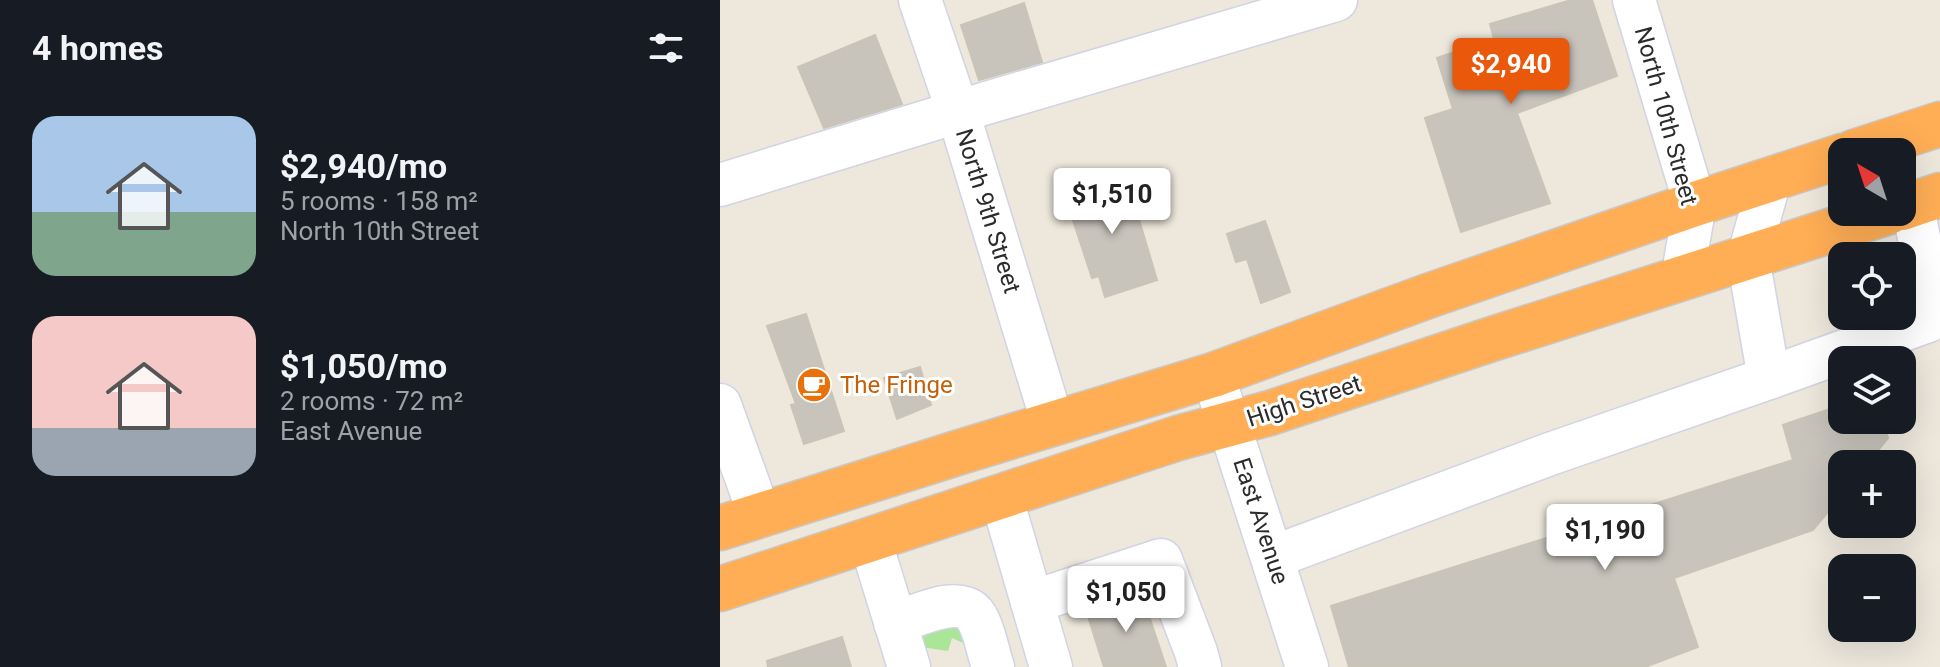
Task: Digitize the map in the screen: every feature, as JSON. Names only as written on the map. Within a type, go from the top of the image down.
[{"type":"highway","points":[[1897,138],[1940,124]]},
{"type":"highway","points":[[740,522],[1213,375],[1428,296],[1828,161]]},
{"type":"highway","name":"High Street","points":[[720,589],[1178,438],[1229,425],[1846,226]]},
{"type":"street","name":"North 9th Street","points":[[920,0],[958,112],[1053,424]]},
{"type":"street","points":[[720,185],[1336,0]]},
{"type":"street","name":"North 10th Street","points":[[1634,0],[1695,204],[1682,279]]},
{"type":"street","points":[[1769,378],[1748,258],[1770,180]]},
{"type":"street","points":[[1273,557],[1550,454],[1928,321],[1934,310],[1931,254],[1916,217]]},
{"type":"street","name":"East Avenue","points":[[1213,375],[1307,667]]},
{"type":"street","points":[[720,405],[740,522]]},
{"type":"street","points":[[1001,496],[1051,667]]},
{"type":"street","points":[[870,540],[909,667]]},
{"type":"street","points":[[1032,602],[1161,560],[1200,667]]},
{"type":"street","points":[[895,623],[952,605],[967,607],[977,617],[993,667]]},
{"type":"green space","points":[[956,624],[974,648],[952,638],[948,651],[921,647],[918,635]]},
{"type":"building","points":[[1571,0],[1592,0],[1617,76],[1517,113],[1550,203],[1461,232],[1425,118],[1453,109],[1437,58],[1494,39],[1490,24]]},
{"type":"building","points":[[1024,3],[1042,62],[979,80],[961,25]]},
{"type":"building","points":[[875,35],[902,104],[824,128],[798,67]]},
{"type":"building","points":[[1126,176],[1157,280],[1105,297],[1099,276],[1092,278],[1065,196]]},
{"type":"building","points":[[1265,221],[1290,292],[1261,303],[1247,259],[1236,262],[1227,234]]},
{"type":"building","name":"The Fringe","points":[[806,314],[844,431],[804,444],[791,405],[796,404],[767,326]]},
{"type":"building","points":[[920,367],[931,405],[897,419],[884,378]]},
{"type":"building","points":[[1828,410],[1828,434],[1887,434],[1888,438],[1878,450],[1828,450],[1828,512],[1813,530],[1674,578],[1698,647],[1645,667],[1349,667],[1331,606],[1793,460],[1783,425]]},
{"type":"building","points":[[1141,592],[1166,667],[1104,667],[1086,610]]},
{"type":"building","points":[[842,637],[851,667],[768,667],[767,661]]},
{"type":"place","name":"The Fringe","points":[[814,385]]}]
